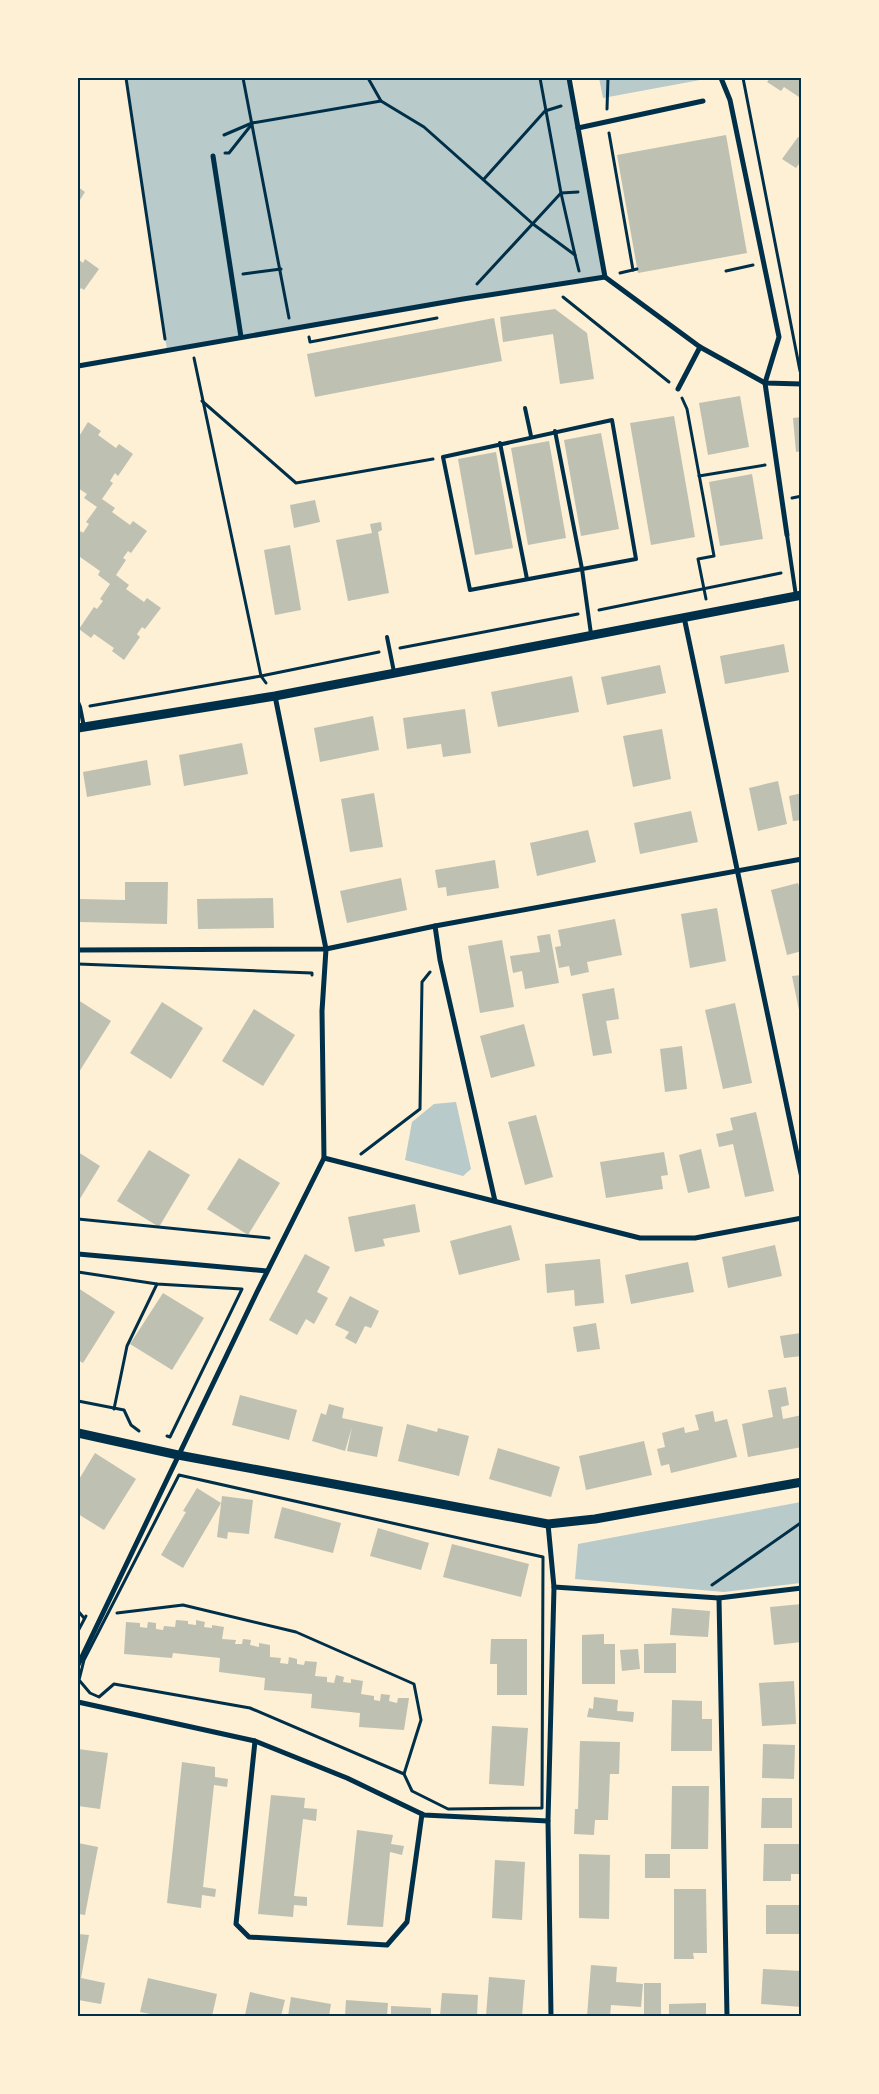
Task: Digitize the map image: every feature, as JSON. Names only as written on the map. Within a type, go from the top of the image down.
[{"type":"street","points":[[569,78],[605,277],[700,347],[766,383],[802,384]]},
{"type":"street","points":[[721,78],[730,100],[779,337],[766,383],[788,535]]},
{"type":"street","points":[[578,128],[703,101]]},
{"type":"street","points":[[213,156],[241,337]]},
{"type":"street","points":[[78,366],[463,299],[605,277]]},
{"type":"street","points":[[678,389],[700,347]]},
{"type":"street","points":[[81,727],[275,696],[799,595]]},
{"type":"street","points":[[684,617],[802,1178]]},
{"type":"street","points":[[78,1665],[267,1271],[324,1158],[322,1010],[326,950],[275,696]]},
{"type":"street","points":[[78,950],[326,950],[435,926],[802,859]]},
{"type":"street","points":[[435,926],[440,960],[495,1201]]},
{"type":"street","points":[[324,1158],[640,1238],[695,1238],[802,1218]]},
{"type":"street","points":[[78,1254],[267,1271]]},
{"type":"street","points":[[78,1433],[178,1455],[548,1524],[595,1519],[802,1482]]},
{"type":"street","points":[[548,1524],[554,1587],[548,1821],[551,2016]]},
{"type":"street","points":[[554,1587],[720,1598],[802,1588]]},
{"type":"street","points":[[720,1598],[727,2016]]},
{"type":"street","points":[[78,1702],[255,1741],[346,1778],[422,1814],[445,1817],[548,1821]]},
{"type":"street","points":[[255,1741],[236,1924],[249,1937],[387,1945],[406,1922],[422,1814]]},
{"type":"lane","points":[[525,408],[531,436]]},
{"type":"lane","points":[[612,420],[636,559],[470,590],[443,457],[500,443],[612,420]]},
{"type":"lane","points":[[555,431],[582,569],[591,634]]},
{"type":"lane","points":[[500,443],[527,579]]},
{"type":"lane","points":[[788,535],[799,595]]},
{"type":"lane","points":[[387,637],[394,672]]},
{"type":"lane","points":[[78,702],[81,727]]},
{"type":"path","points":[[126,78],[167,350]]},
{"type":"path","points":[[243,78],[281,269],[290,329]]},
{"type":"path","points":[[368,78],[380,101],[424,127],[533,224],[575,255]]},
{"type":"path","points":[[540,78],[561,193],[581,281]]},
{"type":"path","points":[[608,78],[607,122],[633,270]]},
{"type":"path","points":[[743,78],[802,377]]},
{"type":"path","points":[[224,135],[252,123],[380,101]]},
{"type":"path","points":[[484,179],[545,111],[574,102]]},
{"type":"path","points":[[213,156],[229,153],[252,123]]},
{"type":"path","points":[[463,299],[561,193]]},
{"type":"path","points":[[726,271],[764,263]]},
{"type":"path","points":[[231,276],[281,269]]},
{"type":"path","points":[[562,295],[678,389],[687,409],[714,556],[698,559],[709,613]]},
{"type":"path","points":[[192,345],[261,676]]},
{"type":"path","points":[[202,400],[296,484],[443,457]]},
{"type":"path","points":[[699,476],[777,463]]},
{"type":"path","points":[[80,707],[261,676],[704,590],[793,570]]},
{"type":"path","points":[[348,1163],[420,1109],[422,982],[440,960]]},
{"type":"path","points":[[78,964],[312,973],[312,982]]},
{"type":"path","points":[[78,1219],[269,1240],[273,1231]]},
{"type":"path","points":[[78,1272],[157,1284],[242,1289],[170,1437],[160,1435]]},
{"type":"path","points":[[114,1409],[128,1346],[157,1284]]},
{"type":"path","points":[[78,1401],[124,1410],[131,1425],[141,1433]]},
{"type":"path","points":[[179,1475],[542,1557],[542,1808],[448,1809],[412,1791],[404,1774],[250,1708],[114,1684],[99,1697],[90,1693],[79,1680],[84,1660],[109,1614],[179,1475]]},
{"type":"path","points":[[696,1596],[802,1522]]},
{"type":"path","points":[[109,1614],[183,1605],[296,1632],[414,1684],[421,1720],[404,1774]]},
{"type":"path","points":[[78,1631],[89,1610]]},
{"type":"path","points":[[78,1611],[84,1618]]},
{"type":"shaded area","points":[[126,78],[569,78],[605,277],[167,350]]},
{"type":"shaded area","points":[[599,78],[699,78],[700,80],[603,98]]},
{"type":"shaded area","points":[[456,1102],[471,1169],[463,1176],[405,1160],[412,1122],[434,1104]]},
{"type":"shaded area","points":[[801,1502],[801,1583],[724,1592],[575,1579],[578,1544]]},
{"type":"building","points":[[770,78],[802,78],[802,99],[784,87],[781,91],[767,82]]},
{"type":"building","points":[[726,135],[747,253],[638,273],[617,155]]},
{"type":"building","points":[[798,137],[802,139],[802,166],[799,164],[796,168],[782,159]]},
{"type":"building","points":[[78,187],[85,192],[78,203]]},
{"type":"building","points":[[78,259],[83,263],[85,259],[99,269],[84,290],[81,288],[78,293]]},
{"type":"building","points":[[555,309],[587,333],[594,379],[560,384],[553,334],[503,342],[500,317]]},
{"type":"building","points":[[494,318],[502,361],[315,397],[307,354]]},
{"type":"building","points":[[740,396],[749,447],[708,455],[699,403]]},
{"type":"building","points":[[674,416],[695,537],[651,545],[630,423]]},
{"type":"building","points":[[802,417],[802,451],[796,452],[793,418]]},
{"type":"building","points":[[88,422],[101,431],[98,435],[116,448],[119,444],[133,454],[118,476],[115,473],[110,481],[113,483],[102,499],[115,508],[112,512],[130,525],[133,521],[147,531],[131,553],[128,551],[123,558],[126,560],[116,575],[129,585],[126,589],[144,602],[147,598],[161,608],[145,629],[142,627],[137,634],[140,637],[124,660],[112,651],[114,648],[94,634],[91,638],[79,629],[94,607],[97,609],[103,601],[100,599],[110,584],[98,575],[100,571],[80,557],[78,561],[78,535],[81,531],[83,533],[89,524],[86,522],[97,507],[84,498],[87,494],[78,488],[78,438]]},
{"type":"building","points":[[601,433],[619,529],[581,536],[564,440]]},
{"type":"building","points":[[549,441],[566,538],[528,545],[511,448]]},
{"type":"building","points":[[496,452],[513,548],[475,555],[458,459]]},
{"type":"building","points":[[752,474],[763,539],[720,546],[709,482]]},
{"type":"building","points":[[315,500],[320,522],[294,528],[290,505]]},
{"type":"building","points":[[381,522],[382,530],[378,532],[389,593],[348,601],[336,540],[372,533],[370,524]]},
{"type":"building","points":[[290,545],[301,610],[275,615],[264,550]]},
{"type":"building","points":[[784,644],[789,672],[725,684],[720,656]]},
{"type":"building","points":[[660,665],[666,693],[607,705],[601,677]]},
{"type":"building","points":[[572,676],[579,712],[498,727],[491,692]]},
{"type":"building","points":[[465,709],[471,753],[443,757],[441,744],[407,749],[403,718]]},
{"type":"building","points":[[373,716],[379,750],[320,762],[314,728]]},
{"type":"building","points":[[662,729],[671,779],[633,787],[623,736]]},
{"type":"building","points":[[242,743],[248,774],[184,786],[179,755]]},
{"type":"building","points":[[147,760],[151,785],[87,797],[83,772]]},
{"type":"building","points":[[778,781],[787,824],[758,831],[749,788]]},
{"type":"building","points":[[374,793],[383,847],[350,852],[341,799]]},
{"type":"building","points":[[802,793],[802,820],[793,821],[789,796]]},
{"type":"building","points":[[691,811],[698,842],[640,854],[634,823]]},
{"type":"building","points":[[588,830],[596,862],[537,876],[530,843]]},
{"type":"building","points":[[495,860],[499,888],[447,896],[446,887],[438,888],[435,870]]},
{"type":"building","points":[[401,878],[407,910],[347,923],[340,891]]},
{"type":"building","points":[[125,882],[168,882],[167,924],[80,922],[80,899],[125,900]]},
{"type":"building","points":[[798,883],[802,896],[802,951],[787,955],[771,890]]},
{"type":"building","points":[[273,898],[274,928],[198,929],[197,899]]},
{"type":"building","points":[[717,908],[726,961],[690,968],[681,914]]},
{"type":"building","points":[[615,919],[622,955],[587,962],[589,972],[571,976],[569,966],[559,968],[555,947],[561,946],[558,930]]},
{"type":"building","points":[[550,934],[559,983],[525,989],[522,971],[513,973],[510,956],[540,952],[537,936]]},
{"type":"building","points":[[502,940],[514,1007],[480,1013],[468,946]]},
{"type":"building","points":[[802,975],[802,1019],[801,1020],[792,976]]},
{"type":"building","points":[[614,988],[619,1019],[606,1021],[612,1053],[593,1056],[582,994]]},
{"type":"building","points":[[78,1000],[111,1021],[79,1072],[78,1071]]},
{"type":"building","points":[[162,1002],[203,1028],[171,1079],[130,1053]]},
{"type":"building","points":[[735,1003],[752,1083],[723,1089],[705,1010]]},
{"type":"building","points":[[254,1009],[295,1035],[263,1086],[222,1061]]},
{"type":"building","points":[[524,1024],[535,1066],[491,1078],[480,1036]]},
{"type":"building","points":[[682,1046],[687,1089],[665,1092],[660,1049]]},
{"type":"building","points":[[756,1112],[774,1191],[745,1197],[733,1144],[719,1147],[716,1134],[733,1130],[730,1118]]},
{"type":"building","points":[[536,1115],[553,1177],[525,1185],[508,1122]]},
{"type":"building","points":[[701,1149],[710,1188],[688,1193],[679,1155]]},
{"type":"building","points":[[149,1150],[190,1175],[159,1227],[117,1201]]},
{"type":"building","points":[[78,1152],[100,1166],[78,1202]]},
{"type":"building","points":[[664,1152],[668,1175],[661,1176],[663,1189],[606,1198],[600,1162]]},
{"type":"building","points":[[239,1158],[280,1183],[248,1235],[207,1209]]},
{"type":"building","points":[[415,1204],[420,1232],[383,1239],[385,1246],[355,1252],[348,1217]]},
{"type":"building","points":[[511,1225],[520,1260],[459,1275],[450,1241]]},
{"type":"building","points":[[775,1245],[782,1276],[728,1288],[722,1257]]},
{"type":"building","points":[[305,1254],[330,1267],[317,1292],[328,1298],[314,1324],[306,1319],[297,1335],[269,1320]]},
{"type":"building","points":[[600,1259],[604,1303],[575,1306],[574,1290],[547,1293],[545,1264]]},
{"type":"building","points":[[688,1262],[694,1292],[631,1304],[625,1275]]},
{"type":"building","points":[[78,1288],[115,1312],[83,1363],[78,1360]]},
{"type":"building","points":[[163,1293],[204,1318],[172,1370],[130,1344]]},
{"type":"building","points":[[350,1296],[379,1311],[371,1328],[365,1326],[356,1344],[345,1338],[349,1332],[335,1325]]},
{"type":"building","points":[[596,1323],[600,1349],[577,1352],[573,1327]]},
{"type":"building","points":[[801,1333],[802,1356],[784,1358],[780,1336]]},
{"type":"building","points":[[786,1387],[789,1405],[781,1407],[783,1419],[802,1415],[802,1447],[748,1457],[742,1424],[773,1417],[768,1390]]},
{"type":"building","points":[[240,1395],[297,1410],[289,1440],[232,1425]]},
{"type":"building","points":[[329,1404],[344,1408],[342,1418],[383,1427],[377,1457],[347,1451],[352,1427],[345,1451],[312,1441],[321,1413],[326,1415]]},
{"type":"building","points":[[713,1411],[715,1422],[727,1419],[737,1457],[671,1473],[669,1464],[661,1466],[657,1449],[665,1447],[662,1433],[684,1427],[685,1433],[699,1430],[695,1415]]},
{"type":"building","points":[[407,1424],[437,1432],[438,1428],[469,1436],[459,1476],[398,1461]]},
{"type":"building","points":[[644,1441],[652,1475],[586,1490],[579,1456]]},
{"type":"building","points":[[498,1448],[560,1467],[551,1497],[489,1479]]},
{"type":"building","points":[[95,1453],[136,1479],[104,1530],[78,1514],[78,1481]]},
{"type":"building","points":[[197,1488],[221,1503],[183,1568],[161,1555],[186,1512],[183,1511]]},
{"type":"building","points":[[222,1496],[253,1500],[249,1534],[228,1532],[227,1539],[217,1537]]},
{"type":"building","points":[[282,1507],[341,1523],[333,1553],[274,1538]]},
{"type":"building","points":[[378,1528],[429,1543],[421,1570],[370,1556]]},
{"type":"building","points":[[452,1544],[529,1564],[521,1597],[443,1577]]},
{"type":"building","points":[[802,1604],[802,1642],[774,1645],[770,1607]]},
{"type":"building","points":[[672,1608],[710,1611],[708,1637],[670,1635]]},
{"type":"building","points":[[176,1620],[188,1621],[188,1624],[196,1625],[196,1620],[205,1622],[204,1627],[212,1628],[212,1625],[224,1627],[222,1639],[236,1640],[235,1644],[242,1644],[243,1639],[251,1640],[250,1645],[259,1647],[259,1643],[270,1645],[270,1657],[281,1658],[280,1663],[288,1664],[289,1657],[297,1659],[297,1664],[304,1665],[305,1661],[317,1662],[315,1676],[327,1677],[327,1682],[334,1683],[336,1675],[344,1677],[343,1682],[351,1683],[351,1679],[363,1681],[361,1694],[374,1696],[374,1700],[380,1701],[381,1694],[390,1695],[389,1701],[397,1703],[398,1698],[409,1698],[404,1730],[359,1727],[360,1713],[311,1708],[312,1694],[264,1690],[265,1678],[219,1672],[220,1658],[173,1653],[172,1658],[124,1654],[126,1622],[140,1623],[140,1627],[147,1628],[148,1622],[156,1623],[156,1629],[163,1630],[164,1626],[175,1627]]},
{"type":"building","points":[[604,1634],[604,1644],[615,1644],[615,1684],[582,1684],[582,1635]]},
{"type":"building","points":[[491,1639],[527,1639],[527,1695],[497,1695],[497,1664],[490,1664]]},
{"type":"building","points":[[676,1643],[676,1673],[644,1673],[644,1644]]},
{"type":"building","points":[[638,1649],[640,1669],[622,1671],[620,1650]]},
{"type":"building","points":[[794,1681],[796,1724],[762,1726],[759,1683]]},
{"type":"building","points":[[594,1697],[618,1700],[617,1711],[634,1712],[633,1722],[587,1717],[589,1708],[593,1709]]},
{"type":"building","points":[[672,1700],[702,1701],[702,1719],[712,1719],[712,1751],[671,1751]]},
{"type":"building","points":[[492,1726],[528,1728],[524,1786],[489,1784]]},
{"type":"building","points":[[580,1741],[620,1742],[619,1774],[610,1774],[608,1820],[595,1820],[594,1835],[574,1834],[575,1809],[578,1809]]},
{"type":"building","points":[[763,1744],[795,1745],[794,1779],[762,1778]]},
{"type":"building","points":[[78,1749],[108,1753],[100,1809],[78,1806]]},
{"type":"building","points":[[182,1762],[215,1767],[215,1777],[228,1779],[227,1787],[214,1785],[203,1887],[216,1889],[215,1897],[202,1895],[201,1908],[167,1903]]},
{"type":"building","points":[[672,1786],[709,1786],[708,1849],[671,1849]]},
{"type":"building","points":[[271,1795],[305,1798],[304,1808],[317,1809],[316,1821],[303,1819],[294,1896],[307,1897],[307,1906],[294,1905],[293,1917],[258,1914]]},
{"type":"building","points":[[762,1798],[792,1798],[792,1828],[761,1828]]},
{"type":"building","points":[[357,1830],[393,1835],[391,1844],[404,1846],[402,1855],[390,1852],[383,1927],[347,1925]]},
{"type":"building","points":[[78,1843],[98,1847],[85,1915],[78,1914]]},
{"type":"building","points":[[764,1844],[802,1844],[802,1874],[791,1874],[791,1881],[763,1881]]},
{"type":"building","points":[[579,1854],[610,1855],[609,1919],[579,1918]]},
{"type":"building","points":[[645,1854],[670,1854],[670,1878],[645,1878]]},
{"type":"building","points":[[495,1860],[525,1862],[522,1920],[492,1918]]},
{"type":"building","points":[[674,1889],[706,1889],[707,1953],[693,1953],[694,1959],[674,1959]]},
{"type":"building","points":[[766,1905],[802,1905],[802,1934],[766,1934]]},
{"type":"building","points":[[78,1934],[89,1935],[81,1978],[105,1983],[101,2004],[78,2000]]},
{"type":"building","points":[[591,1965],[617,1967],[616,1982],[643,1984],[641,2007],[611,2005],[610,2016],[587,2016]]},
{"type":"building","points":[[763,1969],[802,1971],[802,2007],[761,2004]]},
{"type":"building","points":[[489,1977],[525,1980],[522,2016],[486,2016]]},
{"type":"building","points":[[148,1978],[217,1994],[212,2016],[161,2016],[140,2012]]},
{"type":"building","points":[[644,1983],[661,1983],[661,2014],[644,2014]]},
{"type":"building","points":[[250,1992],[285,2000],[281,2016],[245,2015]]},
{"type":"building","points":[[442,1993],[478,1995],[477,2016],[440,2016]]},
{"type":"building","points":[[291,1997],[331,2004],[329,2016],[288,2016]]},
{"type":"building","points":[[346,2000],[388,2003],[387,2016],[345,2016]]},
{"type":"building","points":[[706,2003],[706,2016],[669,2016],[669,2004]]},
{"type":"building","points":[[391,2006],[431,2008],[431,2016],[391,2016]]}]
